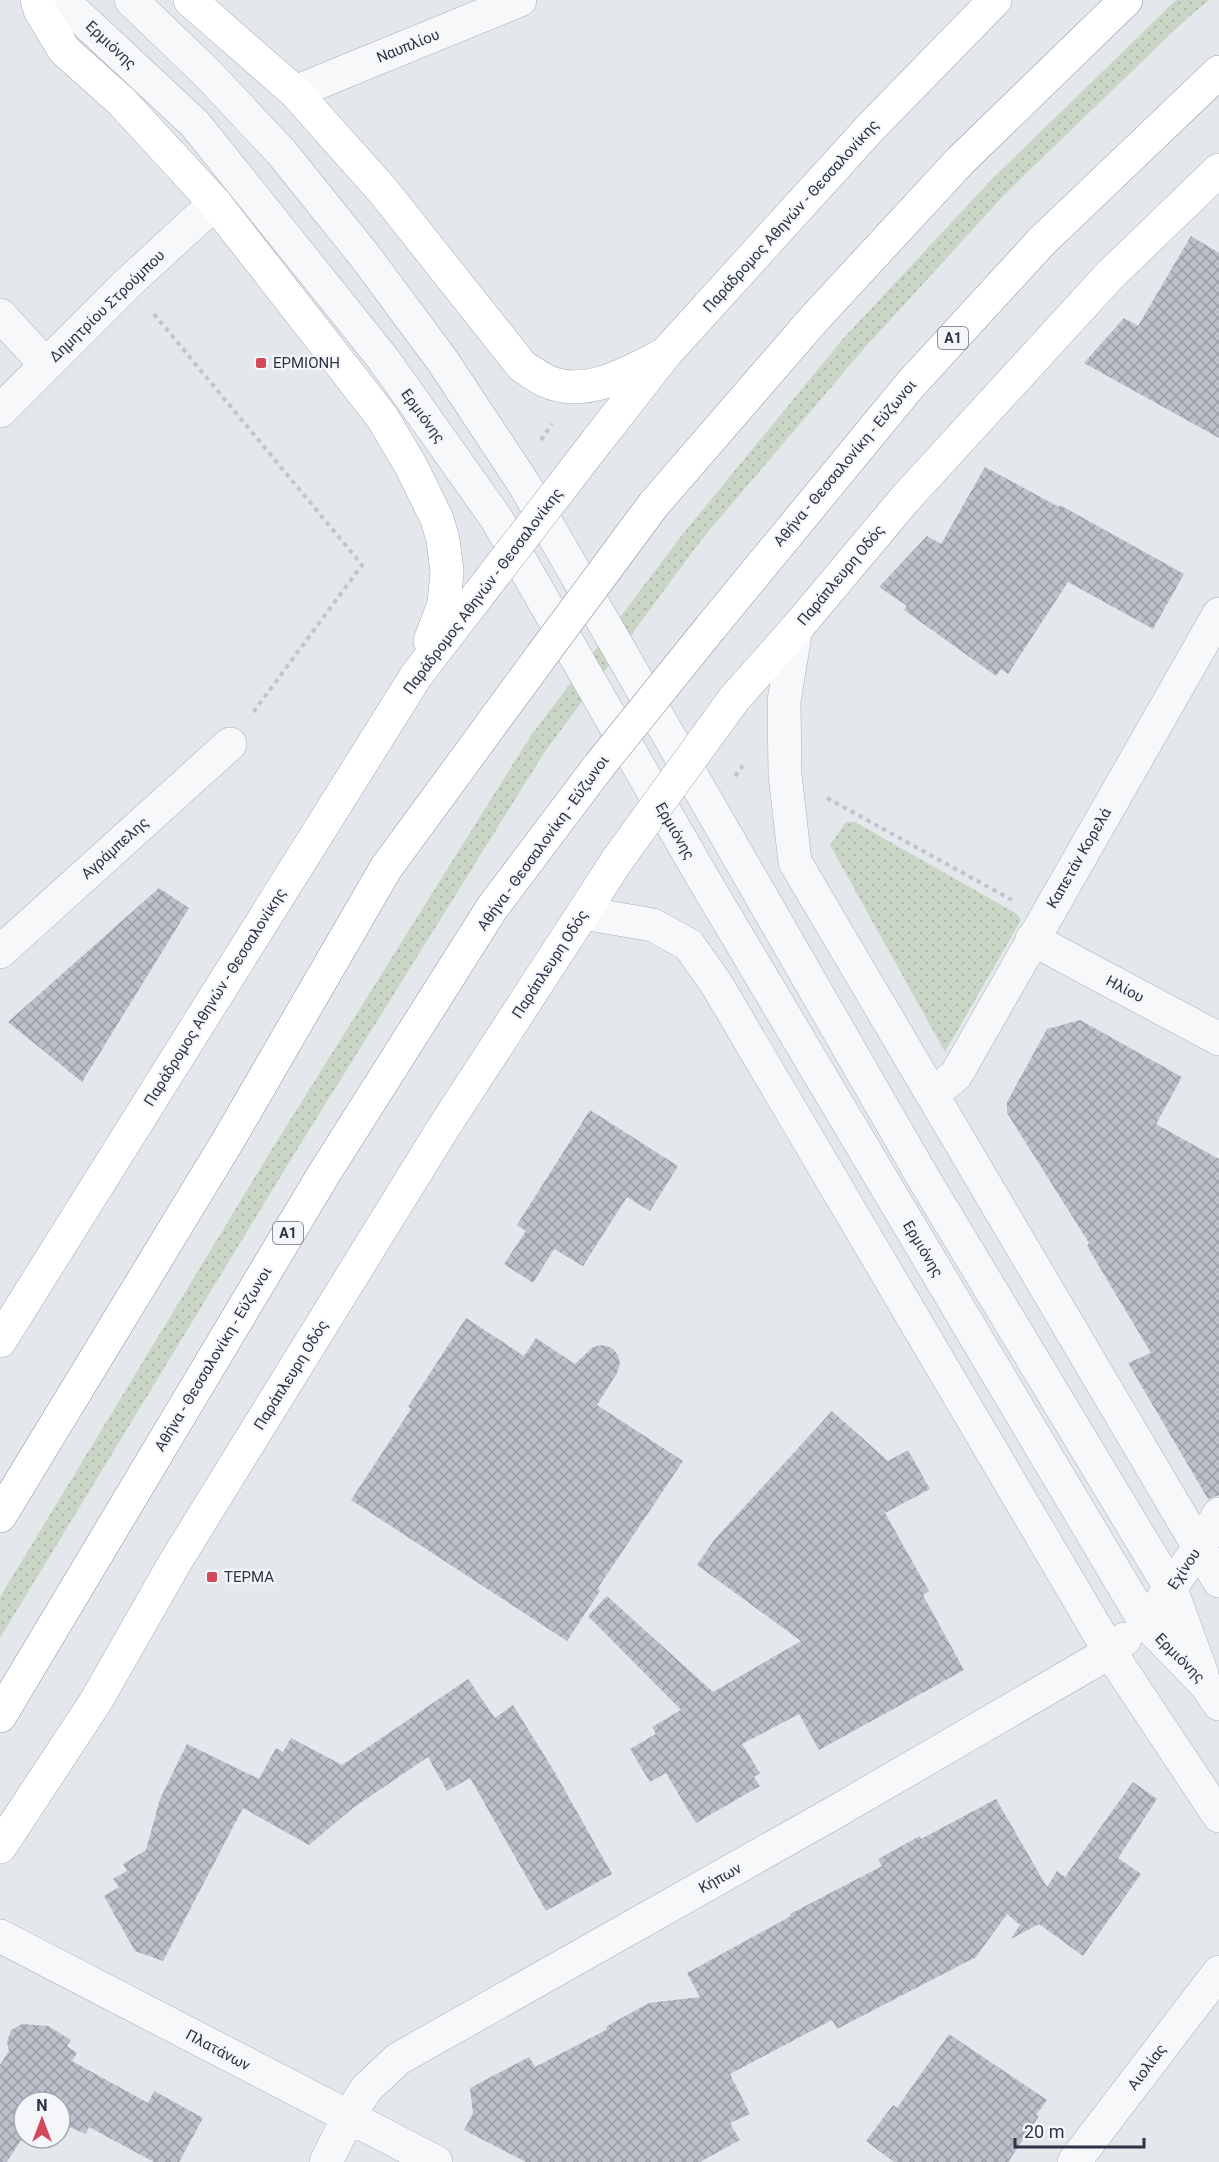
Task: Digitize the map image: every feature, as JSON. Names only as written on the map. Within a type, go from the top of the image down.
[{"type":"main road","points":[[37,0],[40,10],[64,50],[121,101],[215,203],[382,417],[411,466],[437,519],[443,540],[447,571],[444,604],[416,676]]},
{"type":"main road","points":[[190,0],[295,92],[384,192],[522,366],[547,382],[575,387],[594,385],[621,377],[665,354]]},
{"type":"main road","name":"Παράδρομος Αθηνών - Θεσσαλονίκης","points":[[0,1341],[416,676],[665,354],[871,127],[995,0]]},
{"type":"main road","points":[[0,1516],[229,1139],[386,868],[654,504],[814,319],[960,161],[1126,0]]},
{"type":"main road","name":"Αθήνα - Θεσσαλονίκη - Εύζωνοι","points":[[0,1716],[341,1147],[492,908],[599,766],[910,385],[1041,241],[1219,72]]},
{"type":"main road","name":"Παράπλευρη Οδός","points":[[0,1847],[96,1701],[174,1564],[442,1130],[618,859],[734,699],[796,629],[904,499],[1094,293],[1219,170]]},
{"type":"street","name":"Ερμιόνης","points":[[62,0],[195,124],[384,360],[496,518],[704,880],[1145,1622],[1213,1695]]},
{"type":"street","name":"Ερμιόνης","points":[[131,0],[208,74],[275,146],[342,227],[442,360],[524,484],[921,1174],[1171,1589],[1213,1695]]},
{"type":"street","name":"Ναυπλίου","points":[[295,92],[520,0]]},
{"type":"street","name":"Δημητρίου Στρούμπου","points":[[0,411],[128,283],[215,203]]},
{"type":"street","points":[[0,315],[46,365]]},
{"type":"street","name":"Καπετάν Κορελά","points":[[932,1095],[956,1075],[1219,614]]},
{"type":"street","points":[[796,629],[784,701],[785,775],[795,862],[1198,1549],[1219,1581]]},
{"type":"street","name":"Αγράμπελης","points":[[0,951],[230,744]]},
{"type":"street","points":[[583,913],[653,925],[688,945],[717,985],[1110,1652],[1219,1816]]},
{"type":"street","name":"Ηλίου","points":[[1038,929],[1219,1039]]},
{"type":"street","name":"Εχίνου","points":[[1145,1622],[1171,1589],[1219,1514]]},
{"type":"street","name":"Κήπων","points":[[326,2162],[348,2118],[366,2089],[398,2059],[837,1811],[1110,1652],[1145,1622]]},
{"type":"street","name":"Πλατάνων","points":[[0,1936],[436,2162]]},
{"type":"street","name":"Αιολίας","points":[[1074,2162],[1219,1972]]},
{"type":"path","points":[[128,283],[362,565],[230,744]]},
{"type":"path","points":[[535,450],[553,423]]},
{"type":"path","points":[[730,784],[756,750],[785,775],[1038,929]]},
{"type":"green space","points":[[1176,0],[1209,0],[1183,22],[1005,194],[861,352],[702,539],[544,753],[293,1156],[0,1638],[0,1597],[272,1149],[530,737],[682,535],[842,340],[991,180]]},
{"type":"green space","points":[[846,822],[855,822],[1017,914],[1021,920],[945,1052],[830,845]]},
{"type":"building","points":[[1191,236],[1219,253],[1219,438],[1084,363],[1124,318],[1138,326]]},
{"type":"building","points":[[985,467],[1059,507],[1060,505],[1184,574],[1153,629],[1068,582],[1008,674],[1001,669],[996,676],[904,610],[907,606],[879,587],[927,536],[941,544]]},
{"type":"building","points":[[159,888],[189,908],[82,1082],[8,1022]]},
{"type":"building","points":[[1080,1020],[1182,1077],[1156,1124],[1219,1159],[1219,1495],[1208,1499],[1128,1363],[1151,1353],[1087,1246],[1089,1243],[1007,1113],[1007,1102],[1047,1029]]},
{"type":"building","points":[[590,1110],[678,1166],[650,1211],[627,1197],[583,1266],[554,1249],[533,1283],[504,1264],[526,1231],[517,1225]]},
{"type":"building","points":[[466,1318],[524,1356],[536,1338],[575,1364],[593,1347],[603,1345],[612,1348],[618,1355],[620,1364],[597,1405],[683,1461],[598,1588],[600,1591],[567,1641],[351,1500],[411,1409],[408,1407]]},
{"type":"building","points":[[832,1411],[888,1461],[908,1450],[930,1489],[885,1513],[929,1591],[923,1595],[964,1670],[819,1750],[799,1714],[742,1744],[760,1773],[754,1777],[760,1786],[696,1823],[666,1773],[650,1782],[630,1749],[656,1734],[652,1727],[681,1710],[588,1616],[607,1596],[713,1692],[801,1641],[697,1565],[714,1540]]},
{"type":"building","points":[[468,1679],[495,1718],[513,1705],[554,1771],[612,1874],[546,1911],[470,1778],[447,1791],[428,1757],[353,1808],[309,1845],[243,1808],[163,1961],[135,1951],[104,1896],[119,1887],[113,1879],[127,1871],[123,1864],[146,1850],[160,1799],[187,1744],[259,1779],[276,1748],[283,1752],[291,1738],[342,1765]]},
{"type":"building","points":[[1133,1782],[1157,1799],[1118,1858],[1141,1874],[1083,1956],[1039,1924],[1011,1939],[1020,1925],[1007,1914],[976,1957],[837,2029],[832,2020],[730,2074],[750,2114],[730,2123],[740,2140],[700,2162],[526,2162],[464,2130],[473,2113],[470,2088],[529,2057],[535,2067],[606,2030],[607,2026],[649,2003],[700,1997],[687,1973],[791,1916],[790,1914],[882,1866],[878,1859],[996,1799],[1047,1887],[1057,1871],[1065,1877]]},
{"type":"building","points":[[22,2024],[48,2026],[71,2040],[67,2046],[77,2053],[72,2061],[148,2103],[154,2091],[203,2118],[179,2162],[154,2162],[89,2127],[86,2134],[72,2128],[72,2090],[12,2090],[12,2150],[15,2150],[7,2162],[0,2162],[0,2065],[9,2051],[7,2042],[11,2030]]},
{"type":"building","points":[[949,2034],[1047,2100],[1008,2162],[894,2162],[866,2141],[893,2105],[897,2108]]},
{"type":"place","name":"ΕΡΜΙΟΝΗ","points":[[261,363]]},
{"type":"place","name":"ΤΕΡΜΑ","points":[[212,1577]]}]
